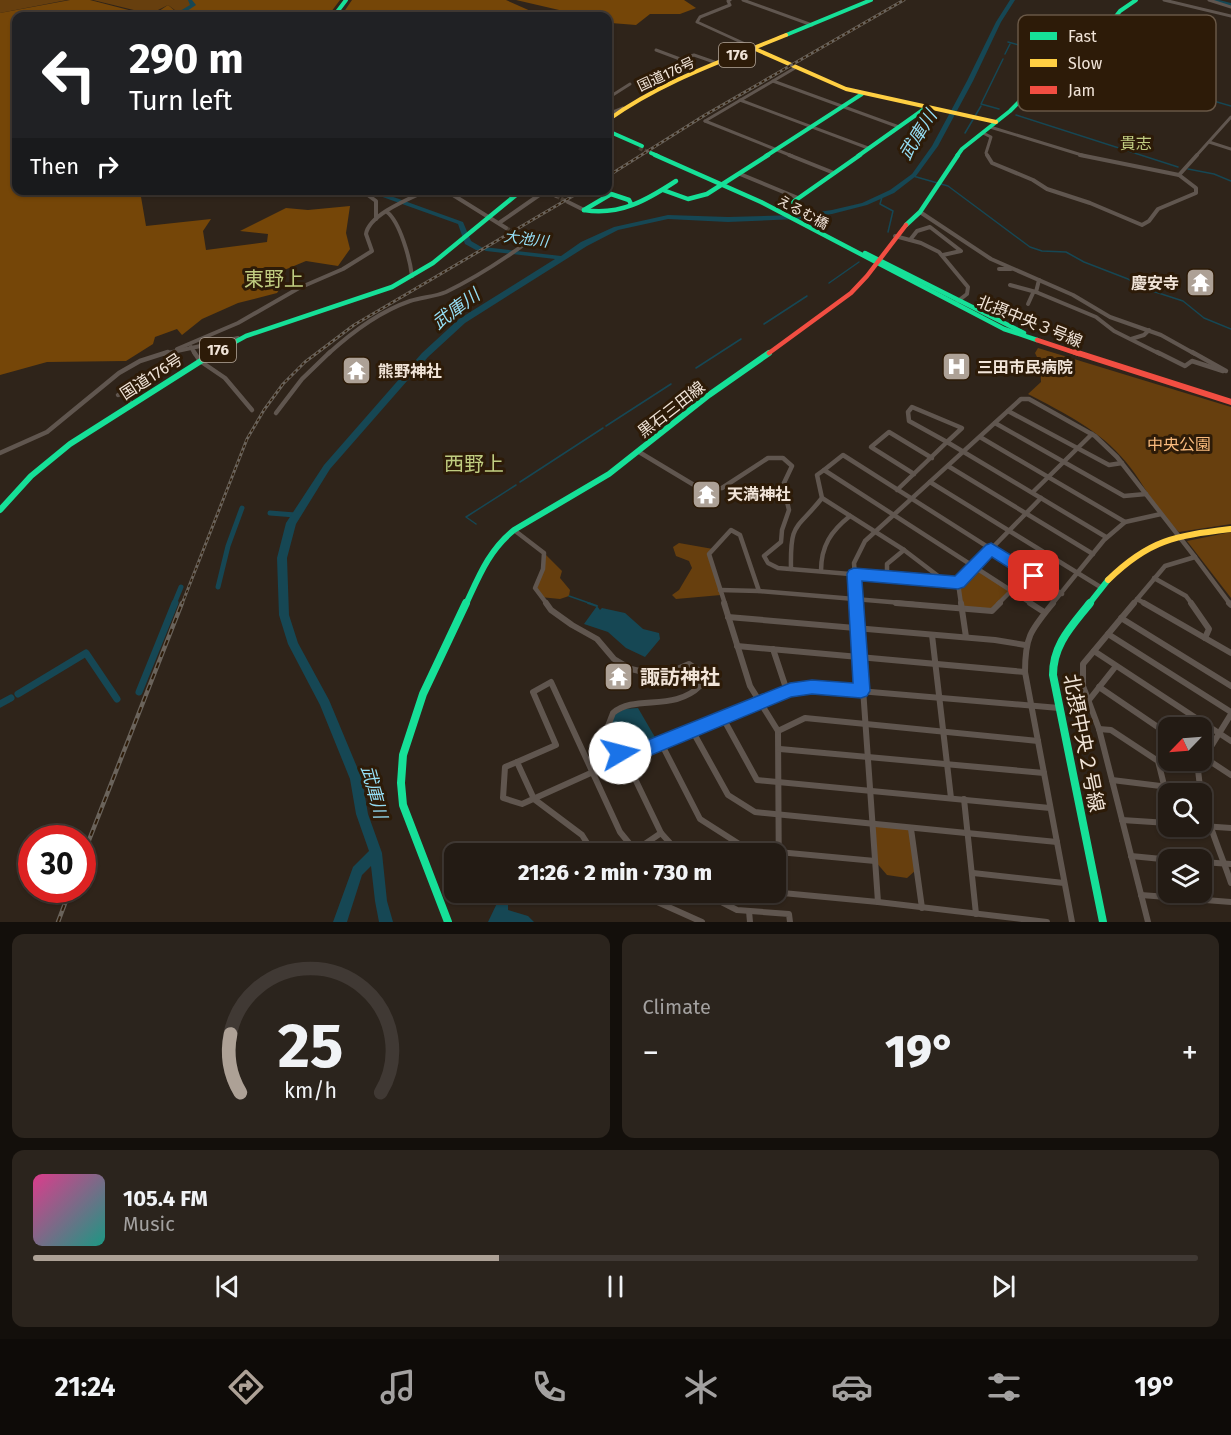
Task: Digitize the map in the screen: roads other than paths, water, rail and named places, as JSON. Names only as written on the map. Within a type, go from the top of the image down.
[{"type":"main road","name":"国道176号","points":[[612,117],[623,108],[717,63],[871,0]]},
{"type":"main road","name":"黒石三田線","points":[[1117,15],[1136,0]]},
{"type":"main road","points":[[754,48],[827,83],[862,94],[927,107],[993,125]]},
{"type":"main road","points":[[663,190],[678,197],[704,196],[862,94]]},
{"type":"main road","name":"黒石三田線","points":[[448,922],[403,805],[401,783],[403,754],[423,694],[481,568],[500,541],[514,530],[609,474],[710,395],[842,302],[863,281],[895,236],[920,212],[962,149],[993,125],[1018,101]]},
{"type":"main road","points":[[796,200],[927,107]]},
{"type":"main road","points":[[612,135],[641,147]]},
{"type":"main road","points":[[652,152],[724,184]]},
{"type":"main road","points":[[584,210],[596,214],[642,202],[676,181]]},
{"type":"main road","name":"えるむ橋","points":[[724,184],[832,239]]},
{"type":"main road","points":[[612,194],[631,204]]},
{"type":"main road","name":"国道176号","points":[[0,510],[15,492],[70,444],[200,361],[246,336],[376,294],[412,276],[516,195]]},
{"type":"main road","points":[[584,210],[609,195]]},
{"type":"main road","name":"北摂中央３号線","points":[[832,239],[1000,322],[1052,343],[1231,400]]},
{"type":"main road","name":"北摂中央３号線","points":[[878,262],[988,321],[1021,336],[1172,386],[1231,400]]},
{"type":"main road","name":"北摂中央２号線","points":[[1103,922],[1059,708],[1052,665],[1056,650],[1065,633],[1126,560],[1145,547],[1180,537],[1231,529]]},
{"type":"street","points":[[730,0],[728,1],[730,5],[700,17],[697,22],[754,48]]},
{"type":"street","points":[[743,0],[812,25]]},
{"type":"street","points":[[1164,0],[1231,16]]},
{"type":"street","points":[[1209,0],[1231,7]]},
{"type":"street","points":[[656,50],[680,58],[693,55],[717,63]]},
{"type":"street","points":[[795,68],[705,121],[834,173]]},
{"type":"street","points":[[773,81],[899,127]]},
{"type":"street","points":[[612,95],[630,84]]},
{"type":"street","points":[[740,100],[868,148]]},
{"type":"street","points":[[612,112],[623,108]]},
{"type":"street","points":[[1179,175],[1231,117]]},
{"type":"street","points":[[983,133],[992,137],[986,153],[992,163],[1033,180],[1047,189],[1090,203],[1142,225],[1149,221],[1158,209],[1196,193],[1196,188],[1179,175],[1094,159],[993,125]]},
{"type":"street","points":[[1209,142],[1231,148]]},
{"type":"street","points":[[740,174],[796,200]]},
{"type":"street","points":[[370,195],[376,201],[376,219]]},
{"type":"street","points":[[177,349],[238,323],[299,288],[361,259],[372,251],[366,230],[376,219],[418,195]]},
{"type":"street","points":[[453,195],[506,228]]},
{"type":"street","points":[[499,223],[538,195]]},
{"type":"street","points":[[568,202],[584,210]]},
{"type":"street","points":[[387,212],[392,216],[411,263],[412,276]]},
{"type":"street","points":[[920,212],[991,259],[1083,300],[1110,317],[1149,330],[1226,371],[1217,371],[1192,361],[1185,366],[1114,331],[1096,317],[1010,285]]},
{"type":"street","points":[[910,240],[917,231],[939,224]]},
{"type":"street","points":[[930,227],[961,251],[943,255]]},
{"type":"street","points":[[276,413],[292,388],[305,374],[353,333],[404,303],[445,292],[510,255],[529,241],[516,234]]},
{"type":"street","points":[[895,236],[910,240],[943,255],[959,280],[968,287],[967,294],[957,301]]},
{"type":"street","points":[[999,270],[1017,269]]},
{"type":"street","points":[[1028,304],[1039,280]]},
{"type":"street","points":[[1057,301],[1065,292]]},
{"type":"street","points":[[1074,308],[1083,300]]},
{"type":"street","points":[[1131,339],[1144,335],[1149,330]]},
{"type":"street","points":[[0,453],[47,432],[119,373],[154,355],[246,336]]},
{"type":"street","points":[[191,347],[200,361],[225,378],[252,410]]},
{"type":"street","points":[[118,395],[123,393],[132,405]]},
{"type":"street","points":[[878,902],[861,691],[854,563],[866,541],[893,514],[1021,399],[1029,399],[1092,434],[1122,464],[1231,605]]},
{"type":"street","points":[[897,490],[948,443],[962,428],[912,407],[908,412],[909,420],[948,443],[1033,492],[1107,537]]},
{"type":"street","points":[[1008,411],[1109,465],[1122,464]]},
{"type":"street","points":[[995,423],[1124,496],[1146,494]]},
{"type":"street","points":[[914,474],[871,447],[889,432],[932,458]]},
{"type":"street","points":[[1033,492],[1092,434]]},
{"type":"street","points":[[980,437],[1125,522]]},
{"type":"street","points":[[639,452],[694,485],[712,489],[722,488],[768,458],[783,458],[792,466],[783,485],[789,506],[788,517],[781,526],[781,542],[764,556],[768,563],[778,568],[958,583],[1041,498]]},
{"type":"street","points":[[790,569],[791,539],[798,523],[815,509],[822,498],[817,475],[843,455],[1062,594]]},
{"type":"street","points":[[948,466],[1093,554]]},
{"type":"street","points":[[824,470],[1044,612]]},
{"type":"street","points":[[930,483],[1102,588]]},
{"type":"street","points":[[822,498],[904,550],[946,582]]},
{"type":"street","points":[[1072,922],[1025,672],[1025,645],[1044,612],[1062,594],[1107,537],[1125,522],[1161,514]]},
{"type":"street","points":[[821,571],[820,556],[825,541],[835,527],[850,516]]},
{"type":"street","points":[[514,530],[544,553],[543,569],[535,588],[543,603],[572,625],[597,639],[614,659],[631,669],[656,676],[689,664],[700,671],[703,678],[701,683],[689,694],[669,703],[626,706],[611,715],[608,726],[661,833],[670,843]]},
{"type":"street","points":[[759,591],[740,535],[731,530],[709,554],[750,686],[778,730],[780,749],[779,843]]},
{"type":"street","points":[[887,577],[887,564],[904,550]]},
{"type":"street","points":[[1148,922],[1099,729],[1083,686],[1083,664],[1165,566],[1195,557]]},
{"type":"street","points":[[1154,578],[1186,596],[1209,629],[1205,638]]},
{"type":"street","points":[[958,583],[966,637]]},
{"type":"street","points":[[720,590],[759,591],[993,611],[1011,591]]},
{"type":"street","points":[[1137,599],[1231,653]]},
{"type":"street","points":[[728,617],[966,637],[1025,645]]},
{"type":"street","points":[[1121,618],[1231,686]]},
{"type":"street","points":[[1108,634],[1231,713],[1212,746]]},
{"type":"street","points":[[932,635],[951,798]]},
{"type":"street","points":[[737,645],[1025,672]]},
{"type":"street","points":[[772,649],[787,692]]},
{"type":"street","points":[[1094,651],[1231,741]]},
{"type":"street","points":[[1089,700],[1116,666]]},
{"type":"street","points":[[593,772],[522,804],[503,798],[505,767],[556,745],[533,692],[551,682],[593,772],[620,832],[631,843]]},
{"type":"street","points":[[625,758],[787,692],[812,687],[1059,708]]},
{"type":"street","points":[[1099,687],[1158,727]]},
{"type":"street","points":[[723,718],[757,780],[1050,808]]},
{"type":"street","points":[[778,730],[805,718],[1038,741]]},
{"type":"street","points":[[1099,729],[1111,730],[1158,761],[1164,783]]},
{"type":"street","points":[[692,730],[728,795],[755,812],[1057,842]]},
{"type":"street","points":[[661,743],[700,819],[738,843]]},
{"type":"street","points":[[780,749],[1044,773]]},
{"type":"street","points":[[517,762],[534,799],[582,835],[587,843]]},
{"type":"street","points":[[1212,762],[1231,775]]},
{"type":"street","points":[[1112,780],[1158,784]]},
{"type":"street","points":[[964,799],[976,914]]},
{"type":"street","points":[[1122,820],[1158,822]]},
{"type":"street","points":[[1212,823],[1228,864],[1231,883]]},
{"type":"street","points":[[1213,826],[1231,828]]},
{"type":"street","points":[[911,829],[922,908]]},
{"type":"street","points":[[646,843],[661,833]]},
{"type":"street","points":[[786,853],[875,861]]},
{"type":"street","points":[[1131,856],[1158,859]]},
{"type":"street","points":[[1212,863],[1228,864]]},
{"type":"street","points":[[973,873],[1064,883]]},
{"type":"street","points":[[786,894],[1047,922]]},
{"type":"street","points":[[1141,896],[1231,902]]},
{"type":"street","points":[[660,903],[702,922]]},
{"type":"street","points":[[722,903],[729,907],[749,911],[789,914],[790,922]]},
{"type":"street","points":[[749,911],[750,922]]},
{"type":"water","points":[[597,606],[600,610],[602,608],[625,613],[643,629],[659,633],[660,639],[645,657],[626,648],[608,632],[584,624]]},
{"type":"water","points":[[638,708],[656,739],[626,753],[622,751],[610,727],[615,714],[625,709]]},
{"type":"water","points":[[497,903],[508,903],[508,910],[528,916],[534,922],[488,922]]},
{"type":"waterway","name":"大池川","points":[[185,12],[183,11],[193,5],[190,0]]},
{"type":"waterway","name":"武庫川","points":[[562,258],[616,228],[668,217],[728,219],[798,217],[864,204],[892,192],[914,175],[935,146],[999,22],[1013,0]]},
{"type":"waterway","points":[[1214,0],[1231,5]]},
{"type":"waterway","points":[[1008,42],[1018,45]]},
{"type":"waterway","points":[[1005,54],[1010,44]]},
{"type":"waterway","points":[[999,109],[981,104],[1003,59]]},
{"type":"waterway","points":[[1216,102],[1231,106]]},
{"type":"waterway","points":[[965,133],[981,106]]},
{"type":"waterway","points":[[1016,115],[1178,167]]},
{"type":"waterway","points":[[1188,169],[1214,174],[1231,181]]},
{"type":"waterway","points":[[913,176],[948,186],[1030,247],[1042,251],[1066,252],[1084,262],[1128,279],[1140,287],[1183,301],[1204,318],[1231,329]]},
{"type":"waterway","name":"大池川","points":[[380,195],[461,223],[468,242],[479,248]]},
{"type":"waterway","points":[[882,197],[880,204],[893,211],[888,232]]},
{"type":"waterway","name":"大池川","points":[[486,249],[562,258]]},
{"type":"waterway","name":"武庫川","points":[[376,853],[362,814],[356,779],[325,703],[293,644],[284,615],[282,558],[291,523],[327,467],[425,355],[462,321],[562,258]]},
{"type":"waterway","points":[[829,283],[859,262]]},
{"type":"waterway","points":[[764,324],[807,296]]},
{"type":"waterway","points":[[696,368],[741,339]]},
{"type":"waterway","points":[[606,426],[671,384]]},
{"type":"waterway","points":[[520,482],[603,428]]},
{"type":"waterway","points":[[476,524],[466,517],[516,485]]},
{"type":"waterway","points":[[218,587],[228,546],[242,508]]},
{"type":"waterway","points":[[270,513],[295,515]]},
{"type":"waterway","points":[[174,604],[181,587]]},
{"type":"waterway","points":[[569,596],[592,604]]},
{"type":"waterway","points":[[139,692],[175,603]]},
{"type":"waterway","points":[[588,603],[597,606]]},
{"type":"waterway","points":[[18,694],[86,653],[117,699]]},
{"type":"waterway","points":[[0,704],[11,698]]},
{"type":"waterway","points":[[340,922],[357,871],[376,853]]},
{"type":"waterway","name":"武庫川","points":[[376,853],[381,901],[386,922]]},
{"type":"tunnel","points":[[639,148],[651,153]]},
{"type":"tunnel","points":[[556,196],[568,202]]},
{"type":"tunnel","points":[[506,228],[516,234]]},
{"type":"railway","points":[[612,173],[705,115],[904,0]]},
{"type":"railway","points":[[182,604],[247,439],[283,384],[305,362],[354,325],[575,195]]},
{"type":"railway","points":[[95,825],[182,603]]},
{"type":"railway","points":[[58,922],[65,903]]},
{"type":"place","name":"慶安寺","points":[[1200,283]]},
{"type":"place","name":"三田市民病院","points":[[956,367]]},
{"type":"place","name":"熊野神社","points":[[357,371]]},
{"type":"place","name":"天満神社","points":[[706,494]]},
{"type":"place","name":"諏訪神社","points":[[619,677]]},
{"type":"district","name":"貴志","points":[[1136,143]]},
{"type":"district","name":"東野上","points":[[274,279]]},
{"type":"district","name":"西野上","points":[[474,464]]},
{"type":"park label","name":"中央公園","points":[[1179,444]]}]
